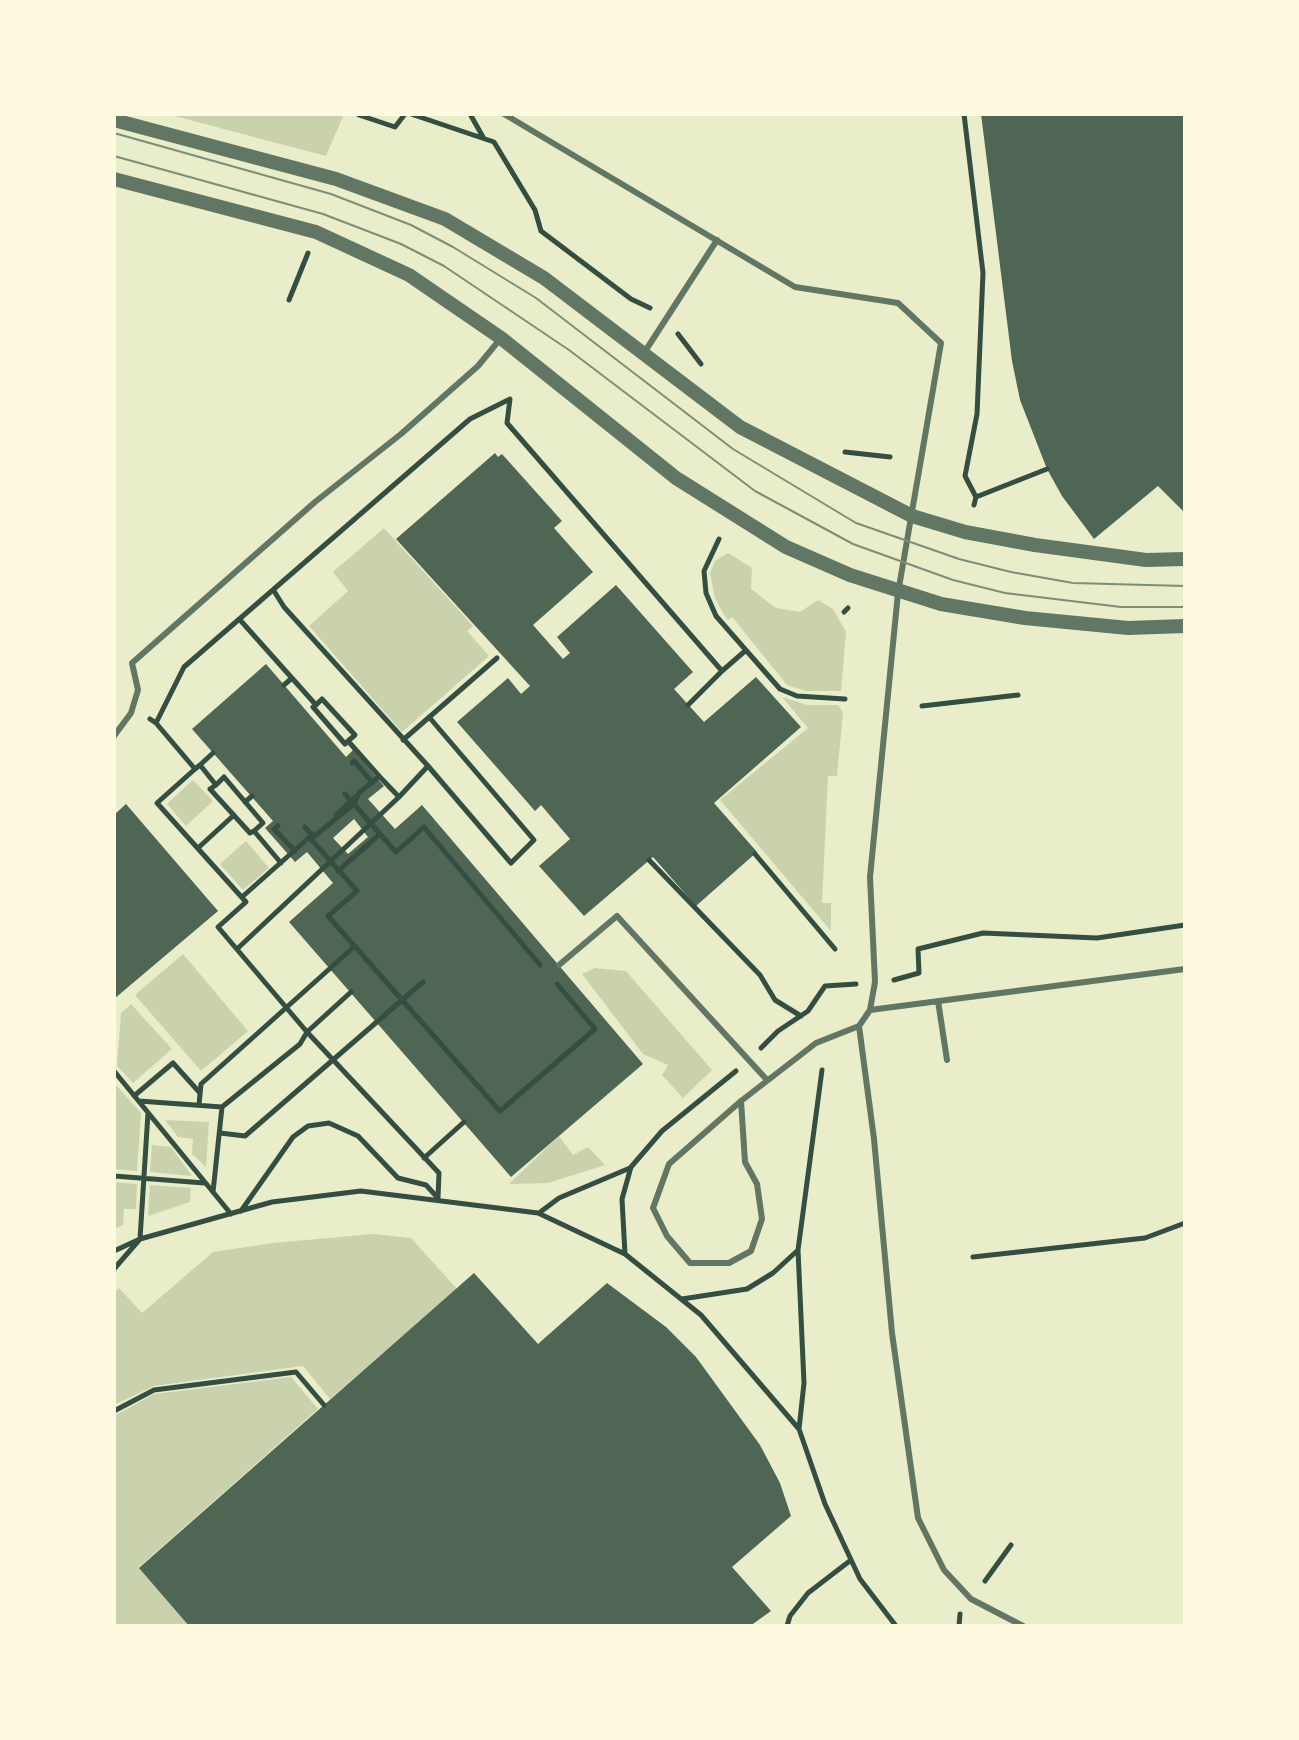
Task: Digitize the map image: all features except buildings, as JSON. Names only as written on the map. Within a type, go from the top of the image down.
[{"type":"street","points":[[114,120],[336,179],[445,219],[544,278],[740,427],[858,491],[912,516],[965,532],[1035,545],[1146,560],[1185,559]]},
{"type":"street","points":[[114,179],[316,232],[409,275],[501,338],[676,478],[786,547],[898,593],[1025,618],[1128,628],[1185,626]]},
{"type":"lane","points":[[504,114],[795,287],[898,303],[941,343],[898,593],[870,877],[875,982],[870,1010],[859,1026],[816,1043],[767,1080],[741,1101],[669,1164],[653,1208],[667,1236],[690,1263],[729,1263],[751,1251],[762,1219],[757,1184],[745,1162],[741,1101]]},
{"type":"lane","points":[[644,353],[717,240]]},
{"type":"lane","points":[[114,736],[131,713],[138,690],[132,663],[315,502],[412,425],[478,366],[501,338]]},
{"type":"lane","points":[[559,965],[617,916],[767,1080]]},
{"type":"lane","points":[[870,1010],[1185,969]]},
{"type":"lane","points":[[938,1001],[947,1060]]},
{"type":"lane","points":[[859,1026],[874,1139],[892,1333],[918,1518],[944,1570],[971,1599],[1023,1626]]},
{"type":"path","points":[[359,115],[395,127],[405,114]]},
{"type":"path","points":[[411,114],[483,137],[503,151],[535,210],[541,231],[631,299],[648,306]]},
{"type":"path","points":[[470,114],[483,137]]},
{"type":"path","points":[[964,114],[983,273],[977,414],[965,476],[976,497],[974,505]]},
{"type":"path","points":[[289,300],[310,248]]},
{"type":"path","points":[[682,338],[711,375]]},
{"type":"path","points":[[216,785],[153,721],[184,667],[241,621],[470,419],[510,399],[507,423],[722,671]]},
{"type":"path","points":[[843,452],[890,457]]},
{"type":"path","points":[[976,497],[1047,469]]},
{"type":"path","points":[[957,474],[965,476]]},
{"type":"path","points":[[719,539],[706,562],[706,593],[716,616],[780,689],[788,693],[845,699]]},
{"type":"path","points":[[274,591],[511,863],[534,840],[429,717]]},
{"type":"path","points":[[241,621],[316,705]]},
{"type":"path","points":[[688,705],[745,651]]},
{"type":"path","points":[[403,740],[497,658]]},
{"type":"path","points":[[284,685],[292,678]]},
{"type":"path","points":[[922,706],[1018,695]]},
{"type":"path","points":[[322,699],[355,735],[345,744],[329,726],[313,707],[322,699]]},
{"type":"path","points":[[324,732],[329,726]]},
{"type":"path","points":[[348,741],[399,797]]},
{"type":"path","points":[[213,753],[157,803],[246,902],[218,927],[307,1032],[439,1173],[438,1198]]},
{"type":"path","points":[[352,763],[354,761],[372,782],[352,802]]},
{"type":"path","points":[[237,949],[428,766]]},
{"type":"path","points":[[278,826],[274,829],[295,852],[379,776]]},
{"type":"path","points":[[224,777],[245,802],[263,823],[250,833],[210,789],[224,777]]},
{"type":"path","points":[[345,794],[396,852],[424,827],[545,970]]},
{"type":"path","points":[[245,802],[252,796]]},
{"type":"path","points":[[198,848],[234,815]]},
{"type":"path","points":[[305,827],[357,891],[328,916],[500,1111],[595,1029],[555,982]]},
{"type":"path","points":[[254,831],[281,863]]},
{"type":"path","points":[[340,873],[382,836]]},
{"type":"path","points":[[242,897],[312,837]]},
{"type":"path","points":[[755,854],[835,949]]},
{"type":"path","points":[[649,860],[722,940],[760,975],[775,1000],[801,1016]]},
{"type":"path","points":[[919,973],[918,949],[983,933],[1097,938],[1185,925]]},
{"type":"path","points":[[199,1105],[201,1084],[355,946]]},
{"type":"path","points":[[220,1133],[245,1136],[423,982]]},
{"type":"path","points":[[778,1031],[808,1011],[825,986],[838,985]]},
{"type":"path","points":[[136,1098],[222,1107],[300,1044],[307,1032],[351,992]]},
{"type":"path","points":[[808,1011],[811,1020]]},
{"type":"path","points":[[136,1098],[173,1063],[200,1094]]},
{"type":"path","points":[[799,1429],[804,1383],[798,1250],[822,1070]]},
{"type":"path","points":[[114,1071],[231,1214]]},
{"type":"path","points":[[625,1254],[622,1199],[631,1167],[662,1131],[730,1076]]},
{"type":"path","points":[[213,1192],[222,1107]]},
{"type":"path","points":[[114,1269],[140,1239],[148,1113]]},
{"type":"path","points":[[424,1158],[464,1122]]},
{"type":"path","points":[[241,1211],[293,1137],[308,1126],[329,1123],[358,1136],[398,1178],[426,1185],[438,1198]]},
{"type":"path","points":[[538,1213],[559,1198],[631,1167]]},
{"type":"path","points":[[114,1176],[205,1183]]},
{"type":"path","points":[[114,1251],[140,1239],[272,1202],[361,1191],[438,1198],[538,1213],[625,1254],[701,1315],[799,1429],[825,1504],[860,1579],[896,1626]]},
{"type":"path","points":[[973,1257],[1145,1238],[1185,1223]]},
{"type":"path","points":[[681,1299],[747,1289],[773,1273],[798,1250]]},
{"type":"path","points":[[114,1411],[154,1390],[296,1372],[324,1405]]},
{"type":"path","points":[[985,1581],[1011,1545]]},
{"type":"path","points":[[787,1626],[790,1616],[808,1593],[851,1560]]},
{"type":"path","points":[[959,1626],[961,1613]]},
{"type":"green space","points":[[167,114],[344,114],[326,156]]},
{"type":"green space","points":[[384,528],[473,626],[467,631],[489,656],[402,732],[309,626],[348,591],[333,572]]},
{"type":"green space","points":[[728,553],[752,568],[751,589],[776,608],[800,612],[818,600],[833,609],[846,632],[841,691],[806,691],[787,685],[732,617],[728,620],[715,598],[710,573],[715,561]]},
{"type":"green space","points":[[782,697],[807,705],[838,705],[843,712],[837,776],[828,776],[822,903],[831,903],[831,931],[720,800],[808,728]]},
{"type":"green space","points":[[193,780],[213,801],[186,826],[167,804]]},
{"type":"green space","points":[[246,841],[269,868],[243,890],[220,864]]},
{"type":"green space","points":[[183,954],[248,1031],[201,1071],[135,995]]},
{"type":"green space","points":[[595,968],[626,971],[712,1070],[683,1098],[662,1075],[668,1065],[643,1054],[582,974]]},
{"type":"green space","points":[[131,1004],[172,1049],[133,1083],[117,1066],[121,1013]]},
{"type":"green space","points":[[114,1083],[141,1113],[137,1171],[114,1169]]},
{"type":"green space","points":[[165,1120],[209,1122],[206,1167],[192,1154],[193,1139],[178,1137]]},
{"type":"green space","points":[[559,1136],[573,1155],[588,1147],[605,1165],[548,1183],[509,1184]]},
{"type":"green space","points":[[152,1145],[171,1147],[192,1176],[150,1172]]},
{"type":"green space","points":[[114,1182],[137,1184],[136,1209],[124,1209],[123,1225],[114,1229]]},
{"type":"green space","points":[[150,1185],[191,1188],[190,1202],[148,1216]]},
{"type":"green space","points":[[373,1234],[411,1238],[457,1289],[330,1399],[303,1366],[154,1386],[114,1405],[114,1292],[119,1288],[142,1313],[213,1252]]},
{"type":"green space","points":[[291,1377],[318,1409],[139,1567],[189,1626],[114,1626],[114,1416],[154,1394]]},
{"type":"tram line","points":[[114,133],[331,194],[411,225],[453,247],[536,298],[733,449],[856,523],[959,559],[1011,572],[1073,583],[1185,586]]},
{"type":"tram line","points":[[114,156],[323,214],[401,244],[444,266],[569,350],[755,491],[853,544],[953,580],[1005,593],[1121,607],[1185,607]]}]
